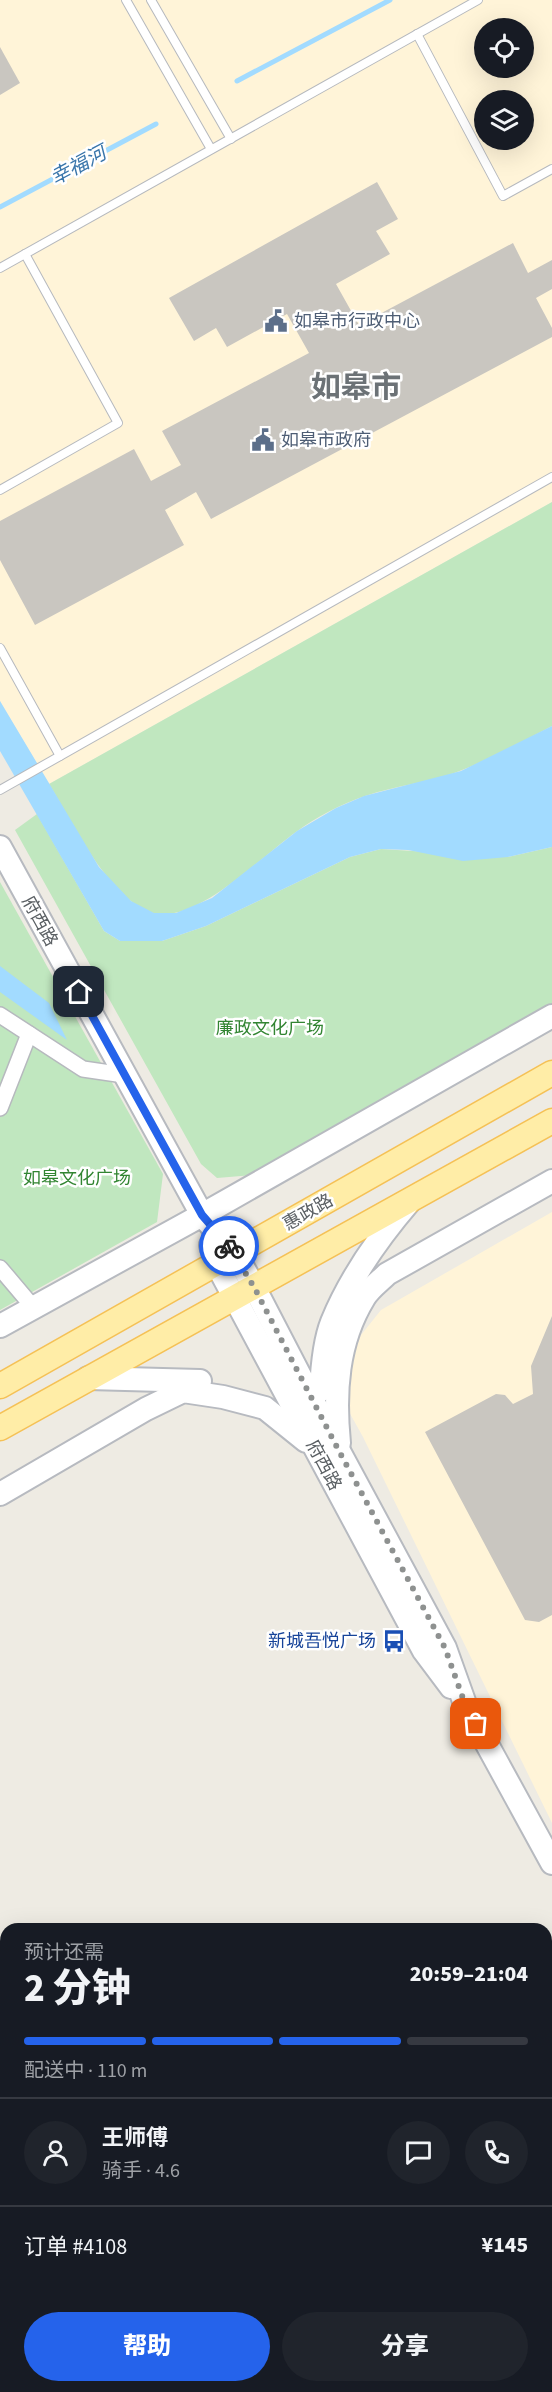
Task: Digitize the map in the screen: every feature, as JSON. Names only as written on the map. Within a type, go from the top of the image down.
[{"type":"main road","name":"惠政路","points":[[0,1386],[552,1073]]},
{"type":"main road","points":[[0,1428],[552,1121]]},
{"type":"street","name":"府西路","points":[[0,847],[226,1258],[310,1417],[340,1453],[445,1648],[465,1704],[552,1863]]},
{"type":"street","points":[[0,1016],[83,1069],[124,1075]]},
{"type":"street","points":[[0,1326],[202,1215],[552,1016]]},
{"type":"street","points":[[0,1108],[29,1034]]},
{"type":"street","points":[[340,1453],[336,1414],[337,1373],[349,1332],[364,1296],[387,1274],[552,1181]]},
{"type":"street","points":[[88,1378],[191,1380],[224,1385],[265,1398],[310,1417],[322,1373],[331,1323],[353,1280],[382,1233],[410,1200]]},
{"type":"street","points":[[0,1268],[33,1307]]},
{"type":"street","points":[[0,1494],[147,1409],[183,1391],[223,1397],[265,1408],[314,1447]]},
{"type":"street","name":"府西路","points":[[310,1417],[314,1447],[424,1651],[465,1704]]},
{"type":"lane","points":[[126,0],[211,149]]},
{"type":"lane","points":[[151,0],[231,139]]},
{"type":"lane","points":[[0,268],[478,0]]},
{"type":"lane","points":[[417,34],[503,196],[552,169]]},
{"type":"lane","points":[[0,490],[118,423],[25,254]]},
{"type":"lane","points":[[0,790],[552,477]]},
{"type":"lane","points":[[0,648],[60,756]]},
{"type":"shaded area","name":"如皋市行政中心","points":[[0,0],[552,0],[552,502],[49,784],[0,701]]},
{"type":"shaded area","points":[[552,1212],[552,1823],[348,1410],[348,1369],[361,1335],[381,1310]]},
{"type":"green space","points":[[552,502],[552,726],[462,770],[377,792],[329,811],[296,832],[228,886],[189,909],[170,914],[153,913],[137,905],[122,893],[107,876],[93,858],[49,784]]},
{"type":"green space","name":"廉政文化广场","points":[[37,814],[104,931],[120,941],[162,941],[206,926],[350,857],[381,849],[508,857],[552,847],[552,1006],[253,1175],[217,1178],[201,1164],[15,830]]},
{"type":"green space","name":"如皋文化广场","points":[[0,882],[163,1174],[157,1222],[0,1310]]},
{"type":"water","points":[[0,701],[99,867],[131,901],[154,913],[176,913],[212,898],[297,831],[336,808],[364,796],[461,771],[552,726],[552,847],[508,857],[463,861],[408,850],[381,849],[350,857],[206,926],[162,941],[120,941],[104,931],[0,751]]},
{"type":"water","points":[[0,966],[49,1003],[67,1040],[0,992]]},
{"type":"building","points":[[0,47],[20,83],[0,95]]},
{"type":"building","name":"如皋市政府","points":[[377,182],[398,219],[376,231],[390,254],[336,284],[359,325],[513,243],[528,273],[552,260],[552,289],[536,298],[552,328],[552,337],[211,519],[196,492],[165,510],[184,545],[35,625],[0,560],[0,521],[134,449],[151,481],[181,465],[162,431],[309,353],[287,314],[227,347],[216,328],[194,341],[169,298]]},
{"type":"building","points":[[552,1316],[552,1615],[539,1622],[525,1620],[425,1432],[496,1394],[505,1395],[513,1404],[533,1394],[531,1366]]},
{"type":"waterway","name":"幸福河","points":[[237,81],[390,0]]},
{"type":"waterway","name":"幸福河","points":[[0,207],[156,124]]},
{"type":"way so far","points":[[229,1246],[254,1287],[445,1648],[465,1704],[476,1724]]},
{"type":"place","name":"如皋市行政中心","points":[[276,321]]},
{"type":"place","name":"如皋市政府","points":[[263,440]]},
{"type":"place","name":"新城吾悦广场","points":[[394,1641]]},
{"type":"district","name":"如皋市","points":[[356,387]]},
{"type":"route","points":[[79,992],[202,1215],[229,1246]]}]
